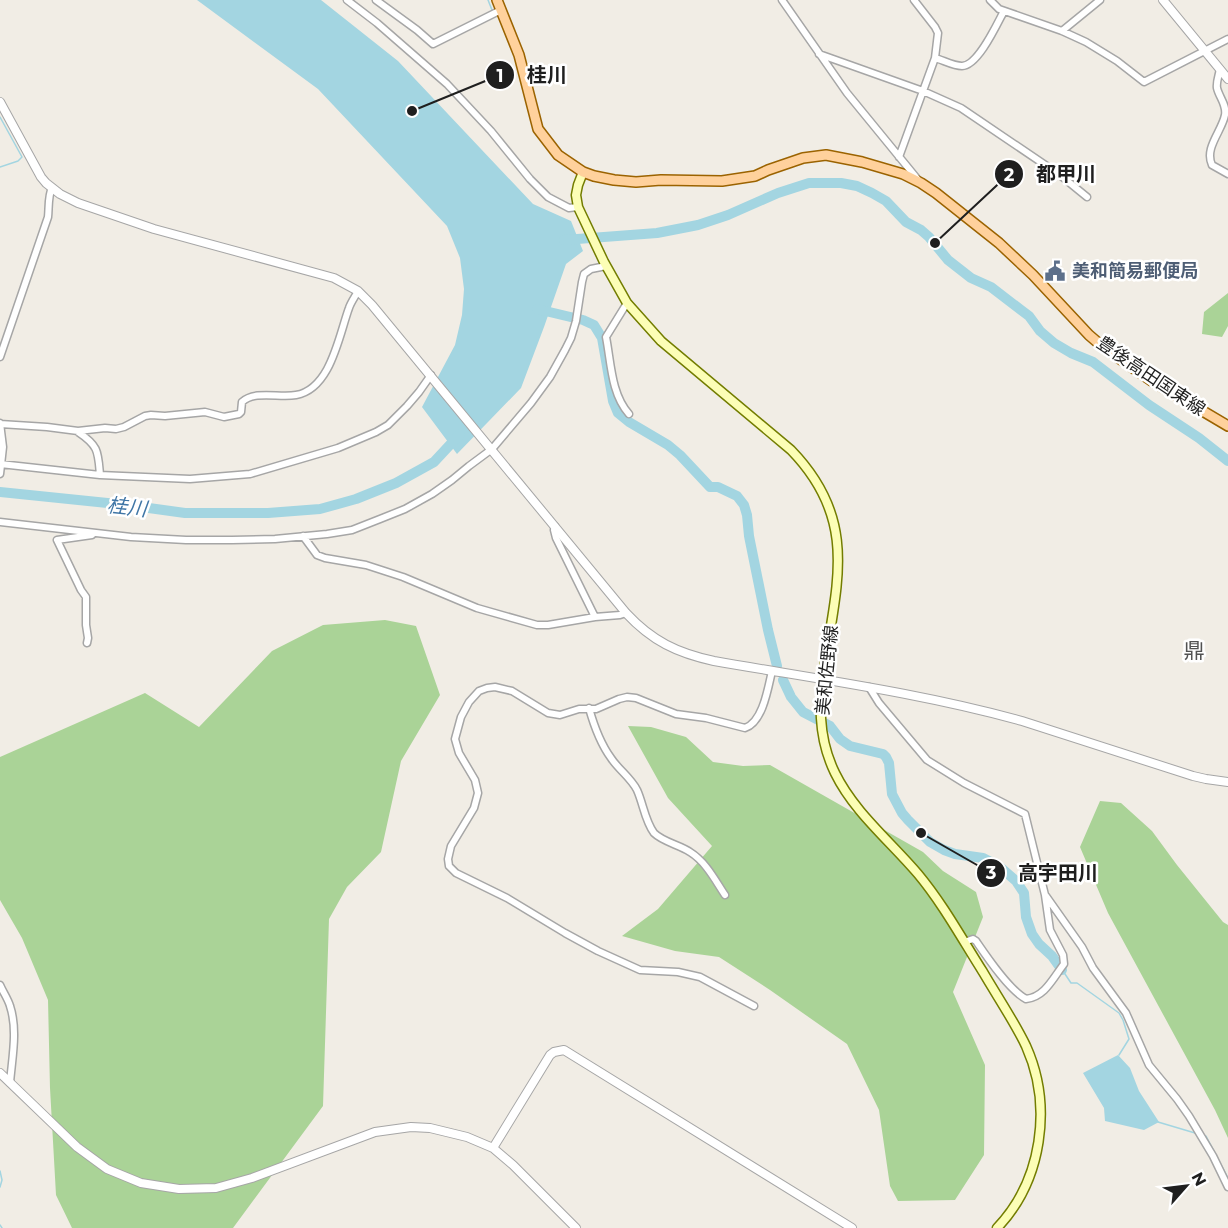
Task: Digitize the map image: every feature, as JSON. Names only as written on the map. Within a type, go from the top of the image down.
[{"type":"main road","name":"豊後高田国東線","points":[[499,3],[519,56],[538,129],[558,155],[582,172],[636,183],[661,180],[722,181],[755,176],[803,158],[826,155],[862,162],[903,174],[921,183],[960,211],[1011,254],[1103,347],[1162,387],[1228,426]]},
{"type":"main road","points":[[580,211],[576,195],[582,172]]},
{"type":"main road","name":"美和佐野線","points":[[580,211],[605,264],[627,303],[661,341],[791,450],[808,469],[824,494],[833,518],[839,562],[820,716],[828,755],[846,794],[920,877],[937,900],[1026,1047],[1033,1065],[1040,1101],[1040,1138],[1030,1175],[1013,1209],[997,1228]]},
{"type":"street","points":[[347,0],[447,84],[491,131],[539,189],[548,197],[580,211]]},
{"type":"street","points":[[376,0],[433,44],[499,3]]},
{"type":"street","points":[[782,0],[847,93],[921,183]]},
{"type":"street","points":[[899,157],[934,58],[938,33],[914,0]]},
{"type":"street","points":[[990,0],[999,9],[1062,31],[1100,49],[1144,82],[1228,39]]},
{"type":"street","points":[[1062,31],[1100,0]]},
{"type":"street","points":[[1163,0],[1228,79]]},
{"type":"street","points":[[934,58],[958,65],[968,64],[977,56],[1004,11]]},
{"type":"street","points":[[819,54],[923,91],[961,108],[1060,175],[1087,197]]},
{"type":"street","points":[[1220,69],[1216,86],[1224,103],[1225,115],[1209,156],[1212,165],[1228,174]]},
{"type":"street","points":[[0,102],[41,177],[60,195],[154,229],[334,278],[358,291],[432,377],[626,613],[651,636],[682,653],[714,662],[869,687],[996,714],[1206,780],[1228,782]]},
{"type":"street","points":[[0,357],[48,217],[49,195],[52,188]]},
{"type":"street","points":[[0,522],[131,537],[186,540],[274,539],[352,530],[405,508],[439,489],[491,448],[531,403],[550,376],[571,338],[577,318],[584,274],[605,264]]},
{"type":"street","points":[[0,474],[3,447],[0,424],[78,431],[116,429],[151,415],[206,412],[224,417],[240,413],[242,402],[247,398],[299,394],[316,384],[324,374],[349,308],[358,291]]},
{"type":"street","points":[[627,303],[606,337],[616,389],[623,407],[629,414]]},
{"type":"street","points":[[1,465],[100,475],[190,479],[250,474],[338,447],[376,432],[407,406],[432,377]]},
{"type":"street","points":[[78,431],[96,448],[100,475]]},
{"type":"street","points":[[555,526],[555,534],[595,617]]},
{"type":"street","points":[[87,643],[86,597],[57,540],[102,534]]},
{"type":"street","points":[[303,536],[317,555],[366,565],[403,577],[477,608],[543,626],[626,613]]},
{"type":"street","points":[[754,1006],[700,977],[678,972],[640,970],[598,951],[507,898],[456,873],[449,866],[448,859],[451,846],[474,808],[478,793],[475,780],[459,753],[455,739],[461,717],[474,695],[479,691],[487,688],[504,689],[553,715],[560,716],[579,709],[596,709],[627,697],[636,698],[676,714],[747,728],[759,715],[772,671]]},
{"type":"street","points":[[869,687],[879,703],[927,760],[964,783],[1025,814],[1045,896],[1050,930],[1063,955],[1064,964],[1041,994],[1024,999],[998,972],[976,941],[973,939],[964,942]]},
{"type":"street","points":[[589,708],[603,746],[636,789],[656,835],[697,857],[725,895]]},
{"type":"street","points":[[1045,896],[1126,1013],[1149,1065],[1189,1116],[1228,1187]]},
{"type":"street","points":[[0,985],[10,1005],[14,1034],[10,1083]]},
{"type":"street","points":[[493,1148],[550,1055],[564,1050],[852,1228]]},
{"type":"street","points":[[0,1073],[92,1159],[107,1169],[141,1183],[179,1190],[216,1188],[234,1184],[375,1132],[411,1127],[430,1128],[467,1137],[493,1148],[576,1228]]},
{"type":"green space","points":[[1228,293],[1228,326],[1222,337],[1202,334],[1204,312]]},
{"type":"green space","points":[[385,620],[416,626],[440,695],[401,761],[381,852],[347,887],[329,919],[323,1106],[233,1228],[72,1228],[56,1195],[48,1000],[22,938],[0,900],[0,757],[145,693],[199,727],[272,651],[323,625]]},
{"type":"green space","points":[[628,726],[651,727],[686,737],[713,762],[743,766],[770,765],[923,852],[943,871],[976,892],[983,917],[953,992],[985,1065],[984,1155],[955,1200],[898,1201],[890,1186],[879,1110],[847,1044],[719,957],[675,951],[622,936],[658,909],[712,846],[668,798]]},
{"type":"green space","points":[[1100,801],[1121,803],[1152,831],[1223,922],[1228,925],[1228,1138],[1108,913],[1080,847]]},
{"type":"water","points":[[197,0],[321,0],[398,61],[533,204],[571,221],[583,251],[566,264],[521,388],[457,454],[422,407],[455,345],[462,315],[464,289],[460,258],[447,226],[318,89]]},
{"type":"water","points":[[1118,1055],[1130,1068],[1139,1091],[1159,1122],[1144,1130],[1105,1121],[1104,1108],[1083,1073]]},
{"type":"waterway","points":[[488,0],[492,10]]},
{"type":"waterway","points":[[0,117],[22,157],[18,161],[0,167]]},
{"type":"waterway","points":[[564,240],[657,233],[698,225],[809,183],[841,183],[857,186],[886,201],[906,222],[929,237],[948,260],[971,278],[991,287],[1029,316],[1040,331],[1054,343],[1093,362],[1228,461]]},
{"type":"waterway","points":[[537,309],[583,320],[594,325],[602,338],[613,401],[618,413],[668,445],[710,487],[718,487],[737,496],[744,505],[777,666]]},
{"type":"waterway","name":"桂川","points":[[0,492],[185,513],[268,513],[320,509],[356,499],[396,483],[434,462],[460,434]]},
{"type":"waterway","points":[[783,680],[791,697],[803,712],[830,726],[840,739],[850,746],[883,754],[886,757],[889,763],[892,794],[902,813],[930,842],[955,854],[983,858],[1000,867],[1016,881],[1024,893],[1026,917],[1032,934],[1062,970]]},
{"type":"waterway","points":[[1063,971],[1071,983],[1077,983],[1119,1013],[1129,1039],[1119,1055]]},
{"type":"waterway","points":[[1158,1122],[1195,1133]]},
{"type":"waterway","points":[[1206,1136],[1228,1178]]},
{"type":"waterway","points":[[0,1171],[2,1180],[0,1187]]},
{"type":"place","name":"桂川","points":[[412,111]]},
{"type":"place","name":"都甲川","points":[[935,243]]},
{"type":"place","name":"美和簡易郵便局","points":[[1055,271]]},
{"type":"place","name":"高宇田川","points":[[921,833]]},
{"type":"district","name":"鼎","points":[[1194,650]]}]
